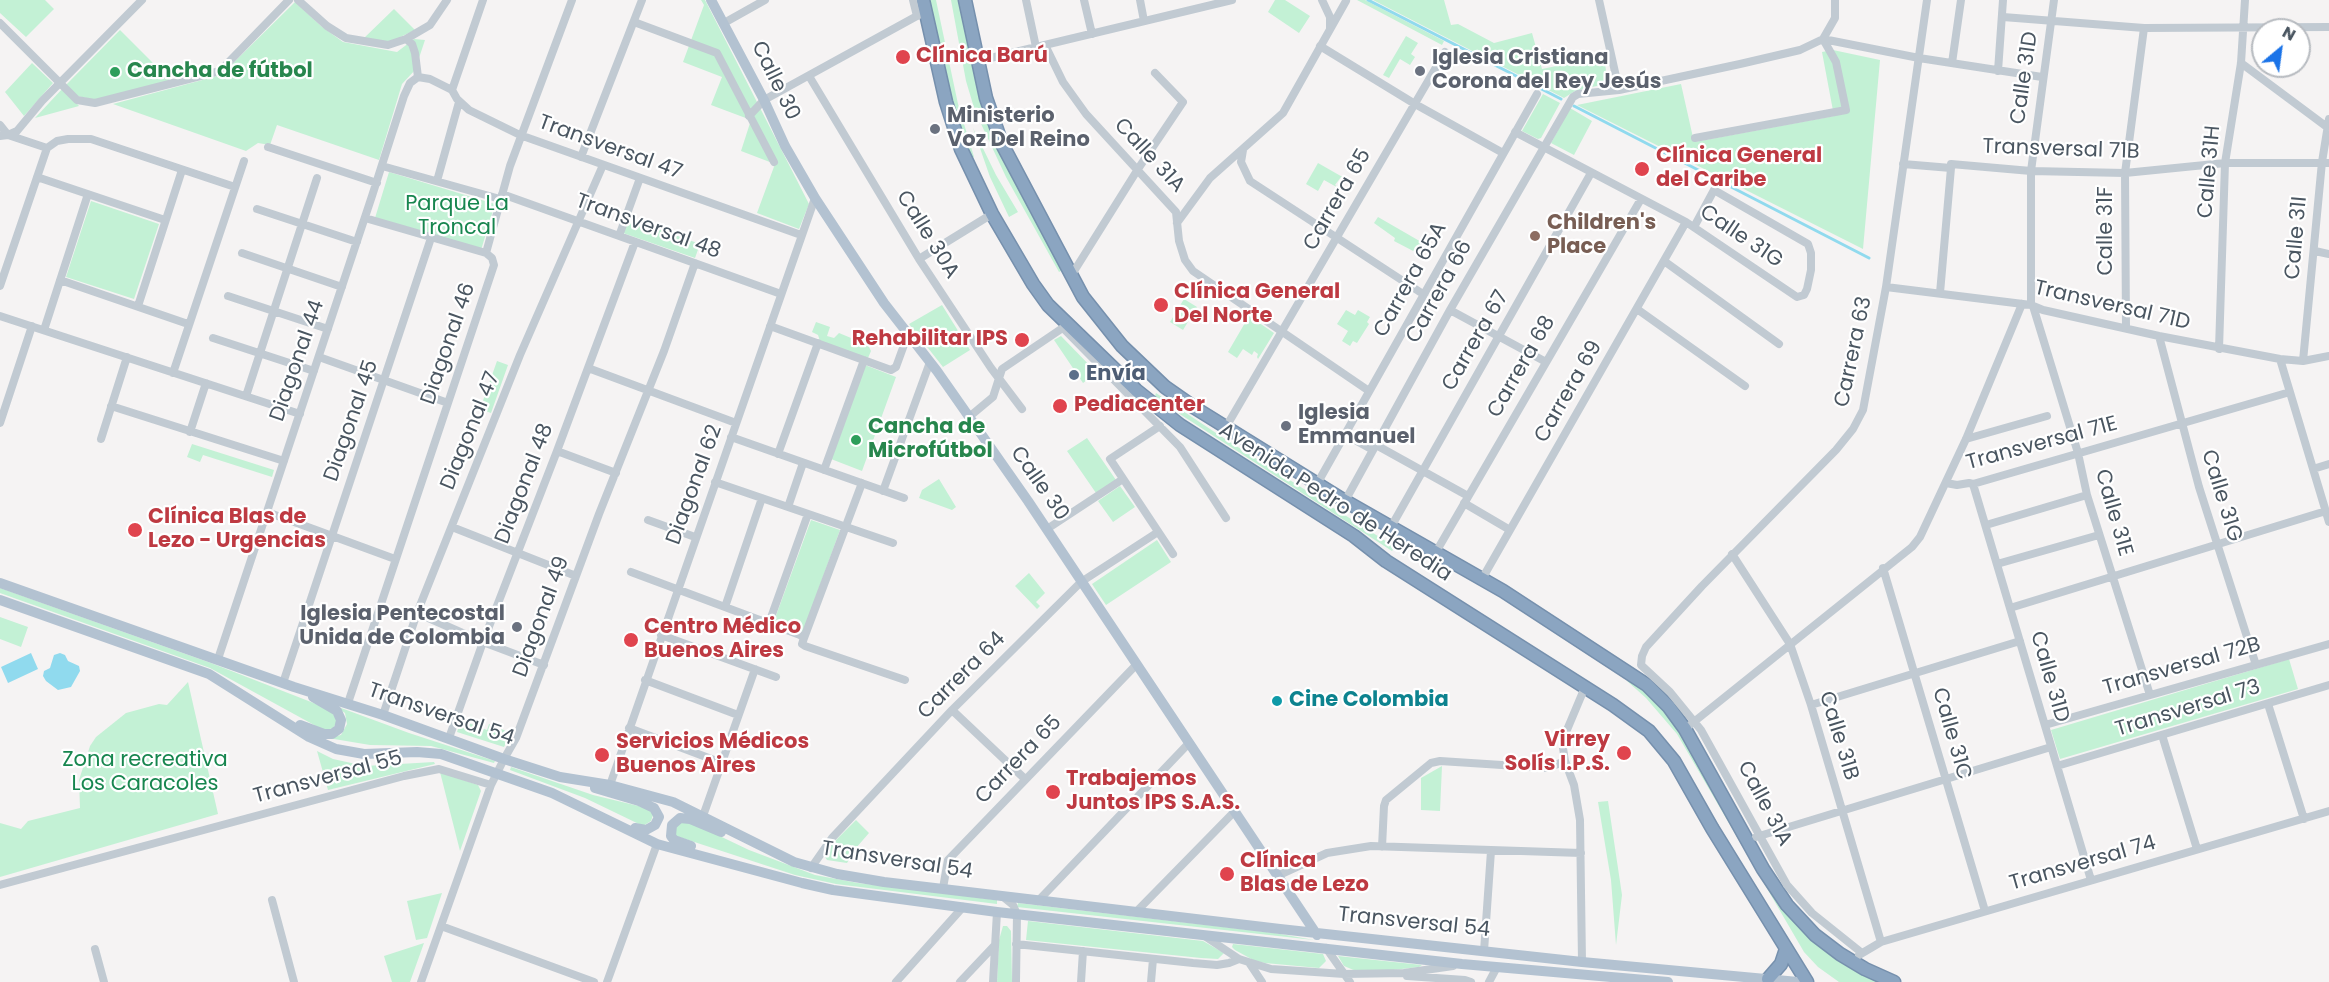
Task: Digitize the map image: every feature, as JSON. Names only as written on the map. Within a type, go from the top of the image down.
[{"type":"highway","name":"Avenida Pedro de Heredia","points":[[965,0],[986,98],[1002,144],[1089,307],[1122,346],[1165,387],[1226,427],[1344,501],[1482,579],[1606,657],[1636,669],[1661,698],[1690,725],[1769,880],[1802,922],[1826,944],[1857,958],[1894,982]]},
{"type":"highway","name":"Avenida Pedro de Heredia","points":[[922,9],[954,132],[968,168],[992,214],[1038,291],[1065,327],[1136,390],[1180,425],[1354,536],[1386,561],[1613,705],[1649,731],[1674,761],[1712,828],[1807,982]]},
{"type":"highway","points":[[1768,979],[1781,964],[1786,949]]},
{"type":"main road","name":"Calle 30","points":[[711,0],[764,100],[785,147],[815,198],[884,303],[930,362],[1047,529],[1326,948]]},
{"type":"main road","name":"Transversal 54","points":[[0,583],[504,759],[560,777],[610,785],[673,802],[794,862],[811,868],[861,878],[1038,901],[1484,951],[1608,970],[1649,981],[1668,982]]},
{"type":"main road","name":"Transversal 54","points":[[0,600],[209,674],[323,744],[349,753],[432,753],[497,772],[552,793],[657,844],[833,890],[997,912],[1462,964],[1497,967],[1585,966]]},
{"type":"main road","points":[[280,717],[324,734],[332,734],[339,729],[341,720],[337,711],[288,685]]},
{"type":"main road","points":[[552,793],[589,806],[638,829],[646,830],[657,822],[657,813],[649,804],[560,777]]},
{"type":"main road","points":[[788,879],[681,843],[674,840],[670,830],[680,818],[690,819],[794,862]]},
{"type":"main road","points":[[1280,929],[1288,928],[1296,922],[1299,909]]},
{"type":"main road","name":"Transversal 54","points":[[1608,970],[1798,982]]},
{"type":"street","points":[[4,136],[16,131],[60,82],[142,0]]},
{"type":"street","points":[[0,22],[77,100],[95,103],[220,71],[290,0]]},
{"type":"street","points":[[298,0],[327,26],[346,38],[388,45],[406,39],[429,25],[447,0]]},
{"type":"street","points":[[406,39],[415,53],[418,77],[430,79],[452,90],[483,0]]},
{"type":"street","name":"Diagonal 46","points":[[348,703],[494,265],[492,258],[486,253],[520,135],[572,0]]},
{"type":"street","points":[[581,157],[642,0]]},
{"type":"street","points":[[724,22],[765,0]]},
{"type":"street","points":[[749,116],[764,100],[922,9],[913,0]]},
{"type":"street","points":[[1026,0],[1036,47]]},
{"type":"street","points":[[1084,0],[1092,34]]},
{"type":"street","points":[[1140,0],[1144,21]]},
{"type":"street","points":[[978,61],[1232,0]]},
{"type":"street","points":[[1322,0],[1330,17],[1330,29]]},
{"type":"street","points":[[1599,0],[1619,90],[1800,50],[1823,39],[1835,18],[1835,0]]},
{"type":"street","name":"Carrera 63","points":[[1636,669],[1646,647],[1732,554],[1836,450],[1853,429],[1863,410],[1886,287],[1903,164],[1914,57],[1927,0]]},
{"type":"street","points":[[1952,63],[1960,0]]},
{"type":"street","points":[[1998,71],[2003,0]]},
{"type":"street","name":"Calle 31D","points":[[2028,305],[2031,171],[2054,0]]},
{"type":"street","name":"Calle 31H","points":[[2219,348],[2225,163],[2241,63],[2245,0]]},
{"type":"street","points":[[1177,223],[1210,178],[1283,113],[1346,1]]},
{"type":"street","points":[[2002,17],[2144,27],[2329,27]]},
{"type":"street","points":[[633,22],[717,53],[774,162]]},
{"type":"street","name":"Calle 31F","points":[[2126,328],[2125,174],[2144,27]]},
{"type":"street","points":[[1823,39],[1879,51],[2042,77]]},
{"type":"street","points":[[1695,138],[1846,110],[1836,62],[1823,39]]},
{"type":"street","name":"Calle 31A","points":[[1045,45],[1074,98],[1107,138],[1176,212],[1181,247],[1185,260],[1193,271],[1369,391]]},
{"type":"street","points":[[1320,46],[1415,104],[1503,153]]},
{"type":"street","name":"Carrera 65","points":[[1226,427],[1445,52]]},
{"type":"street","points":[[2241,63],[2328,123]]},
{"type":"street","points":[[1071,276],[1183,102],[1155,73]]},
{"type":"street","name":"Calle 30A","points":[[808,76],[919,259],[1022,409]]},
{"type":"street","name":"Diagonal 44","points":[[218,659],[405,93],[412,81],[418,77]]},
{"type":"street","name":"Transversal 47","points":[[452,90],[459,102],[473,112],[520,135],[801,236]]},
{"type":"street","name":"Carrera 66","points":[[1344,501],[1569,101],[1578,94],[1619,90]]},
{"type":"street","name":"Carrera 65A","points":[[1317,484],[1537,94]]},
{"type":"street","points":[[437,181],[459,102]]},
{"type":"street","name":"Calle 31I","points":[[2303,361],[2328,123]]},
{"type":"street","points":[[0,124],[4,136]]},
{"type":"street","name":"Calle 31G","points":[[1515,132],[1690,225],[1797,297],[1804,295],[1810,280]]},
{"type":"street","points":[[4,136],[47,148]]},
{"type":"street","points":[[0,286],[47,148],[57,141],[91,139],[235,187]]},
{"type":"street","points":[[268,147],[377,183]]},
{"type":"street","points":[[1243,150],[1241,162],[1251,181],[1336,239],[1423,294]]},
{"type":"street","points":[[173,373],[244,161]]},
{"type":"street","name":"Transversal 71B","points":[[1903,164],[1951,168],[1951,164],[2031,171],[2125,174],[2225,163],[2325,163]]},
{"type":"street","name":"Diagonal 47","points":[[383,715],[417,613],[520,355],[603,165]]},
{"type":"street","name":"Transversal 48","points":[[382,166],[501,197],[578,221],[781,294]]},
{"type":"street","points":[[1940,293],[1951,168]]},
{"type":"street","points":[[138,306],[182,170]]},
{"type":"street","name":"Carrera 67","points":[[1391,527],[1591,173]]},
{"type":"street","points":[[38,177],[165,220]]},
{"type":"street","points":[[246,396],[317,178]]},
{"type":"street","points":[[619,236],[640,178]]},
{"type":"street","name":"Carrera 69","points":[[1482,579],[1664,261],[1714,190],[1808,244],[1811,253],[1810,280]]},
{"type":"street","points":[[44,330],[88,194]]},
{"type":"street","name":"Diagonal 62","points":[[610,785],[815,198]]},
{"type":"street","name":"Carrera 68","points":[[1436,552],[1641,199]]},
{"type":"street","points":[[257,209],[357,242]]},
{"type":"street","points":[[919,259],[992,214]]},
{"type":"street","points":[[365,218],[486,253]]},
{"type":"street","name":"Diagonal 45","points":[[288,685],[332,536],[431,238]]},
{"type":"street","name":"Diagonal 48","points":[[449,738],[483,642],[635,242]]},
{"type":"street","points":[[2315,252],[2329,254]]},
{"type":"street","points":[[242,253],[342,287]]},
{"type":"street","points":[[1664,261],[1779,344]]},
{"type":"street","name":"Diagonal 49","points":[[421,982],[491,785],[516,738],[695,263]]},
{"type":"street","points":[[60,280],[188,324]]},
{"type":"street","name":"Transversal 71D","points":[[1886,287],[2028,305],[2159,336],[2280,359],[2303,361],[2329,356]]},
{"type":"street","points":[[228,296],[328,329]]},
{"type":"street","points":[[1946,483],[2028,305]]},
{"type":"street","name":"Calle 31E","points":[[2028,305],[2078,453],[2087,495],[2150,695]]},
{"type":"street","points":[[1637,309],[1745,386]]},
{"type":"street","points":[[1450,310],[1546,362]]},
{"type":"street","points":[[0,316],[300,414]]},
{"type":"street","points":[[770,326],[894,369],[908,334]]},
{"type":"street","points":[[0,423],[32,327]]},
{"type":"street","points":[[969,417],[993,397],[1002,369],[1065,327],[1180,447],[1226,518]]},
{"type":"street","name":"Calle 31G","points":[[2159,336],[2217,544],[2256,665]]},
{"type":"street","points":[[213,338],[314,371]]},
{"type":"street","points":[[778,454],[818,343]]},
{"type":"street","points":[[101,439],[127,357]]},
{"type":"street","points":[[319,357],[448,403]]},
{"type":"street","points":[[2280,359],[2329,522]]},
{"type":"street","points":[[824,470],[864,360]]},
{"type":"street","points":[[883,491],[930,362]]},
{"type":"street","points":[[588,368],[736,423]]},
{"type":"street","points":[[190,432],[206,383]]},
{"type":"street","name":"Transversal 71E","points":[[1690,725],[1912,547],[1920,537],[1946,483],[1974,484],[2290,392]]},
{"type":"street","points":[[111,406],[284,461]]},
{"type":"street","points":[[1966,439],[2048,416]]},
{"type":"street","points":[[1160,426],[1110,459],[1173,554]]},
{"type":"street","points":[[1344,434],[1422,470],[1510,530]]},
{"type":"street","points":[[731,437],[904,498]]},
{"type":"street","points":[[557,452],[616,473]]},
{"type":"street","points":[[788,507],[803,463]]},
{"type":"street","points":[[2313,469],[2329,464]]},
{"type":"street","points":[[1047,529],[1123,479]]},
{"type":"street","points":[[715,482],[893,543]]},
{"type":"street","points":[[862,483],[844,527],[803,645],[905,680]]},
{"type":"street","name":"Calle 31D","points":[[1974,484],[2091,880]]},
{"type":"street","points":[[1986,525],[2087,495]]},
{"type":"street","points":[[725,607],[762,498]]},
{"type":"street","points":[[2010,608],[2326,511]]},
{"type":"street","points":[[267,513],[395,559]]},
{"type":"street","points":[[769,623],[808,514]]},
{"type":"street","points":[[648,520],[695,537]]},
{"type":"street","points":[[452,527],[576,576]]},
{"type":"street","name":"Carrera 64","points":[[811,868],[832,838],[952,710],[1081,582],[1158,532]]},
{"type":"street","points":[[1997,564],[2099,535]]},
{"type":"street","name":"Calle 31B","points":[[1732,554],[1790,644],[1811,705],[1881,942]]},
{"type":"street","name":"Calle 31C","points":[[1883,568],[1985,911]]},
{"type":"street","points":[[631,572],[804,638]]},
{"type":"street","points":[[417,613],[483,642],[544,665]]},
{"type":"street","points":[[662,635],[776,677]]},
{"type":"street","points":[[1811,705],[2020,641]]},
{"type":"street","name":"Transversal 72B","points":[[2044,725],[2329,644]]},
{"type":"street","name":"Carrera 65","points":[[943,888],[948,860],[1136,665]]},
{"type":"street","points":[[703,816],[755,669]]},
{"type":"street","points":[[645,680],[738,715]]},
{"type":"street","name":"Transversal 73","points":[[2057,766],[2329,685]]},
{"type":"street","points":[[1585,966],[1578,802],[1572,775],[1565,761],[1564,736],[1586,688]]},
{"type":"street","points":[[2268,704],[2304,819]]},
{"type":"street","points":[[952,710],[1025,779]]},
{"type":"street","name":"Calle 31A","points":[[1690,725],[1717,756],[1787,885],[1800,902],[1857,958]]},
{"type":"street","points":[[629,728],[722,763]]},
{"type":"street","points":[[2162,735],[2197,849]]},
{"type":"street","points":[[1038,901],[1189,743]]},
{"type":"street","points":[[1747,840],[2051,747]]},
{"type":"street","points":[[1382,847],[1386,800],[1431,763],[1440,761],[1548,768],[1565,761]]},
{"type":"street","name":"Transversal 55","points":[[0,885],[382,782],[439,769],[491,785]]},
{"type":"street","name":"Transversal 74","points":[[1857,958],[1881,942],[2329,811]]},
{"type":"street","points":[[1136,912],[1234,812]]},
{"type":"street","points":[[607,982],[657,844]]},
{"type":"street","points":[[1277,876],[1337,850],[1382,847],[1581,853]]},
{"type":"street","points":[[1484,951],[1491,851]]},
{"type":"street","points":[[1001,896],[1010,902],[1017,914],[1016,982]]},
{"type":"street","points":[[272,900],[294,982]]},
{"type":"street","points":[[896,982],[963,907]]},
{"type":"street","points":[[993,982],[997,912]]},
{"type":"street","points":[[441,926],[594,982]]},
{"type":"street","name":"Transversal 54","points":[[1202,934],[1239,959],[1271,969],[1407,977],[1462,964]]},
{"type":"street","points":[[1016,944],[1217,965],[1239,959]]},
{"type":"street","points":[[960,982],[995,945]]},
{"type":"street","name":"Calle 30","points":[[1326,948],[1350,982]]},
{"type":"street","points":[[95,949],[104,982]]},
{"type":"street","points":[[1081,982],[1083,951]]},
{"type":"street","points":[[1150,982],[1153,959]]},
{"type":"street","points":[[1250,964],[1262,982]]},
{"type":"street","points":[[1489,982],[1497,967]]},
{"type":"street","points":[[1407,977],[1471,982]]},
{"type":"green space","points":[[0,0],[45,0],[54,9],[26,37],[0,13]]},
{"type":"green space","points":[[701,0],[705,0],[809,204],[799,229],[757,213],[775,164],[741,151],[751,120],[711,105],[722,77],[683,62],[704,5]]},
{"type":"green space","points":[[930,0],[936,0],[958,104],[974,157],[970,159],[950,98]]},
{"type":"green space","points":[[951,0],[961,0],[974,68],[1063,270],[1059,272],[1006,177],[975,111],[966,81]]},
{"type":"green space","points":[[1275,0],[1285,0],[1310,16],[1299,33],[1268,12]]},
{"type":"green space","points":[[1357,0],[1365,0],[1444,41],[1442,45]]},
{"type":"green space","points":[[1373,0],[1444,0],[1451,25],[1458,24],[1494,43],[1532,33],[1542,69],[1604,56],[1607,78],[1601,85],[1575,91],[1564,98]]},
{"type":"green space","points":[[295,2],[343,42],[397,52],[414,39],[425,40],[415,70],[402,84],[379,160],[277,125],[270,145],[258,143],[246,151],[113,104],[221,75]]},
{"type":"green space","points":[[394,9],[415,30],[390,42],[363,39]]},
{"type":"green space","points":[[120,30],[172,82],[96,100],[77,96],[66,85]]},
{"type":"green space","points":[[1406,36],[1418,43],[1411,54],[1415,57],[1410,65],[1400,59],[1389,78],[1383,75]]},
{"type":"green space","points":[[1833,50],[1880,60],[1863,249],[1577,105],[1681,84],[1694,142],[1834,116],[1822,52]]},
{"type":"green space","points":[[32,63],[53,83],[24,116],[5,92]]},
{"type":"green space","points":[[63,88],[79,106],[35,118]]},
{"type":"green space","points":[[1543,94],[1560,103],[1541,138],[1538,139],[1522,131]]},
{"type":"green space","points":[[1570,108],[1592,121],[1574,155],[1551,143]]},
{"type":"green space","points":[[973,128],[996,175],[1018,212],[1009,217],[990,177]]},
{"type":"green space","points":[[1318,163],[1353,183],[1341,177],[1335,185],[1351,195],[1324,180],[1318,191],[1306,184]]},
{"type":"green space","name":"Parque La Troncal","points":[[389,172],[495,204],[481,250],[375,218]]},
{"type":"green space","points":[[91,201],[159,224],[134,299],[66,277]]},
{"type":"green space","points":[[1378,217],[1423,243],[1417,253],[1394,241],[1395,238],[1374,223]]},
{"type":"green space","points":[[628,218],[700,244],[695,258],[623,233]]},
{"type":"green space","points":[[1184,299],[1197,307],[1183,330],[1170,322]]},
{"type":"green space","points":[[942,305],[970,350],[943,367],[909,324]]},
{"type":"green space","points":[[1346,310],[1355,315],[1358,310],[1370,317],[1367,322],[1369,324],[1357,343],[1353,341],[1350,346],[1342,341],[1348,331],[1337,324]]},
{"type":"green space","points":[[1249,316],[1274,333],[1258,359],[1258,354],[1254,351],[1252,355],[1243,349],[1237,358],[1228,352]]},
{"type":"green space","points":[[816,322],[830,327],[827,336],[834,338],[839,333],[868,345],[871,351],[868,358],[820,341],[818,335],[812,332]]},
{"type":"green space","points":[[1061,336],[1097,373],[1083,383],[1054,340]]},
{"type":"green space","points":[[497,361],[508,365],[491,413],[480,409]]},
{"type":"green space","points":[[865,365],[896,377],[862,471],[831,459]]},
{"type":"green space","points":[[1156,393],[1395,547],[1392,551],[1172,409],[1155,396]]},
{"type":"green space","points":[[1087,438],[1116,480],[1096,493],[1067,451]]},
{"type":"green space","points":[[192,444],[274,470],[272,477],[203,455],[200,462],[187,457]]},
{"type":"green space","points":[[939,479],[956,507],[952,510],[919,498],[922,490]]},
{"type":"green space","points":[[1120,486],[1135,507],[1113,522],[1098,501]]},
{"type":"green space","points":[[811,520],[840,530],[803,632],[774,621]]},
{"type":"green space","points":[[1157,540],[1171,562],[1106,605],[1092,584]]},
{"type":"green space","points":[[1029,573],[1045,593],[1036,602],[1040,606],[1037,609],[1015,586]]},
{"type":"green space","points":[[0,588],[211,663],[329,709],[336,718],[336,724],[325,731],[210,668],[0,593]]},
{"type":"green space","points":[[0,617],[28,627],[21,647],[0,639]]},
{"type":"green space","points":[[2289,659],[2298,689],[2060,759],[2051,730]]},
{"type":"green space","points":[[1629,678],[1652,695],[1680,729],[1788,913],[1881,982],[1839,982],[1818,967],[1804,952],[1677,734],[1646,698],[1627,681]]},
{"type":"green space","name":"Zona recreativa Los Caracoles","points":[[188,682],[218,814],[0,877],[0,823],[21,829],[28,821],[80,808],[79,780],[90,746],[96,737],[126,713],[159,704],[167,705]]},
{"type":"green space","points":[[333,705],[495,761],[494,763],[431,746],[370,745],[328,738],[341,735],[347,724],[345,713]]},
{"type":"green space","points":[[461,720],[487,730],[489,724],[511,733],[504,747],[457,732]]},
{"type":"green space","points":[[317,751],[333,759],[365,766],[434,762],[435,764],[328,790]]},
{"type":"green space","points":[[1442,766],[1440,811],[1421,810],[1421,778]]},
{"type":"green space","points":[[511,767],[593,795],[651,809],[653,815],[651,821],[643,826],[585,798],[510,770]]},
{"type":"green space","points":[[440,772],[478,785],[481,791],[460,851]]},
{"type":"green space","points":[[1608,801],[1622,895],[1616,945],[1611,880],[1598,802]]},
{"type":"green space","points":[[681,820],[749,850],[815,875],[858,883],[997,900],[997,904],[836,884],[795,875],[676,836],[677,824]]},
{"type":"green space","points":[[856,820],[869,833],[847,863],[827,860],[825,857],[833,843]]},
{"type":"green space","points":[[442,893],[427,938],[416,940],[407,901]]},
{"type":"green space","points":[[1018,903],[1275,933],[1314,940],[1017,907]]},
{"type":"green space","points":[[1028,921],[1203,941],[1224,953],[1218,959],[1201,958],[1026,940]]},
{"type":"green space","points":[[1003,926],[1007,926],[1011,931],[1012,982],[997,982],[999,940]]},
{"type":"green space","points":[[424,943],[410,982],[392,982],[384,956]]},
{"type":"green space","points":[[1233,944],[1323,954],[1326,961],[1319,968],[1265,963],[1255,961],[1235,950],[1232,947]]},
{"type":"green space","points":[[1338,956],[1422,965],[1393,970],[1356,971],[1344,966]]},
{"type":"water","points":[[31,653],[38,669],[8,683],[1,667]]},
{"type":"water","points":[[60,653],[65,655],[68,661],[79,666],[80,671],[71,687],[58,690],[43,676],[44,671],[50,668],[54,655]]},
{"type":"waterway","points":[[1368,0],[1561,99]]},
{"type":"waterway","points":[[1574,106],[1869,258]]},
{"type":"place","name":"Clínica Barú","points":[[903,57]]},
{"type":"place","name":"Iglesia Cristiana Corona del Rey Jesús","points":[[1420,71]]},
{"type":"place","name":"Cancha de fútbol","points":[[115,72]]},
{"type":"place","name":"Ministerio Voz Del Reino","points":[[935,129]]},
{"type":"place","name":"Clínica General del Caribe","points":[[1642,169]]},
{"type":"place","name":"Children's Place","points":[[1535,236]]},
{"type":"place","name":"Clínica General Del Norte","points":[[1161,305]]},
{"type":"place","name":"Rehabilitar IPS","points":[[1022,340]]},
{"type":"place","name":"Envía","points":[[1074,375]]},
{"type":"place","name":"Pediacenter","points":[[1060,406]]},
{"type":"place","name":"Iglesia Emmanuel","points":[[1286,426]]},
{"type":"place","name":"Cancha de Microfútbol","points":[[856,440]]},
{"type":"place","name":"Clínica Blas de Lezo - Urgencias","points":[[135,530]]},
{"type":"place","name":"Iglesia Pentecostal Unida de Colombia","points":[[517,627]]},
{"type":"place","name":"Centro Médico Buenos Aires","points":[[631,640]]},
{"type":"place","name":"Cine Colombia","points":[[1277,701]]},
{"type":"place","name":"Virrey Solís I.P.S.","points":[[1624,753]]},
{"type":"place","name":"Servicios Médicos Buenos Aires","points":[[602,755]]},
{"type":"place","name":"Trabajemos Juntos IPS S.A.S.","points":[[1053,792]]},
{"type":"place","name":"Clínica Blas de Lezo","points":[[1227,874]]}]
